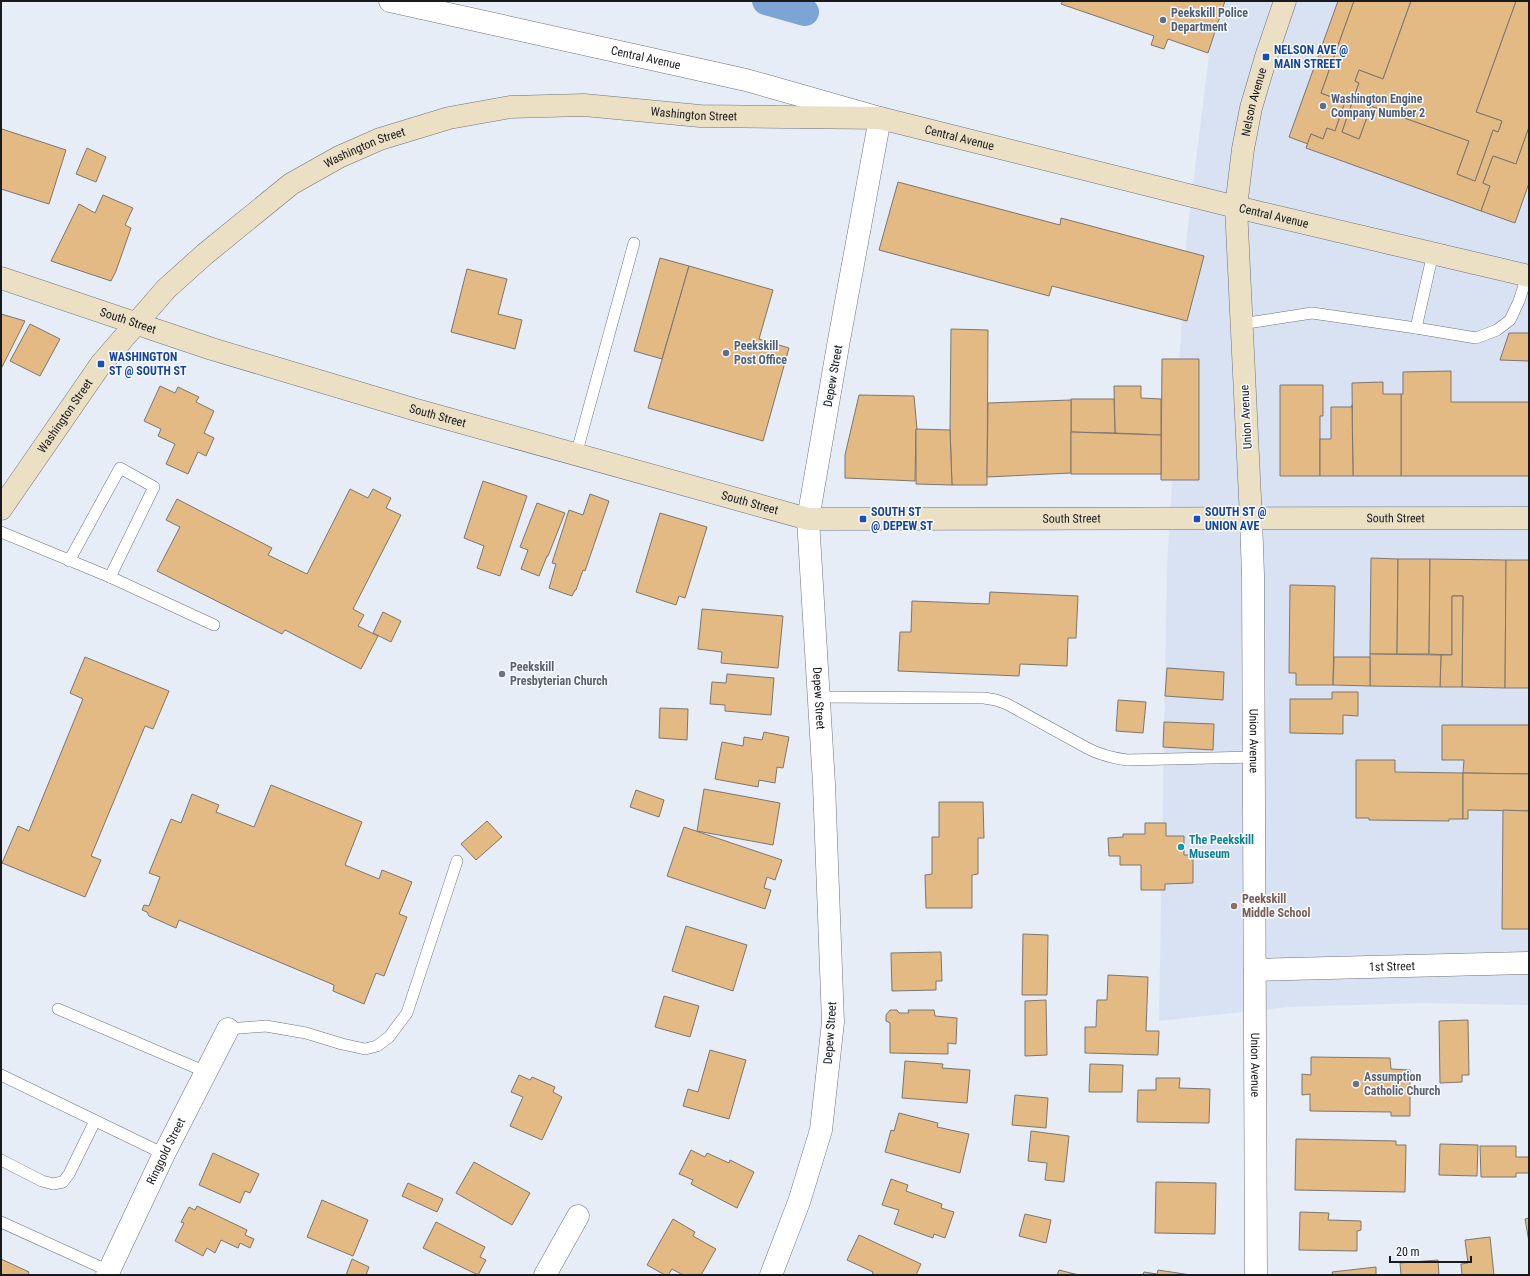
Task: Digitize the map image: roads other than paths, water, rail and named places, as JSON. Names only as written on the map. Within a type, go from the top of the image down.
[{"type":"street","name":"Central Avenue","points":[[390,1],[746,80],[880,118],[1236,207],[1528,276]]},
{"type":"street","name":"Nelson Avenue","points":[[1236,207],[1250,108],[1285,1]]},
{"type":"street","name":"Washington Street","points":[[1,509],[101,364],[166,289],[205,254],[291,184],[339,157],[380,139],[449,118],[510,107],[584,105],[700,116],[880,118]]},
{"type":"street","name":"Depew Street","points":[[771,1275],[800,1202],[821,1130],[833,1022],[824,784],[808,519],[837,348],[880,118]]},
{"type":"street","name":"Union Avenue","points":[[1236,207],[1253,575],[1256,1275]]},
{"type":"street","name":"South Street","points":[[1,278],[212,349],[413,410],[808,519],[1529,518]]},
{"type":"street","name":"1st Street","points":[[1255,970],[1529,963]]},
{"type":"street","name":"Ringgold Street","points":[[108,1273],[164,1154],[228,1029]]},
{"type":"street","points":[[545,1275],[578,1216]]},
{"type":"lane","points":[[576,455],[634,243]]},
{"type":"lane","points":[[1416,328],[1433,253]]},
{"type":"lane","points":[[1241,324],[1312,313],[1476,338],[1497,330],[1510,320],[1528,276]]},
{"type":"lane","points":[[69,561],[120,468],[154,486],[110,577]]},
{"type":"lane","points":[[1,532],[110,577],[214,625]]},
{"type":"lane","points":[[819,697],[984,698],[1007,704],[1087,748],[1099,754],[1114,758],[1127,760],[1254,757]]},
{"type":"lane","points":[[228,1029],[266,1026],[306,1033],[365,1049],[377,1046],[389,1037],[407,1013],[458,861]]},
{"type":"lane","points":[[58,1009],[206,1072]]},
{"type":"lane","points":[[1,1075],[164,1154]]},
{"type":"lane","points":[[1,1160],[42,1181],[53,1184],[63,1182],[69,1174],[95,1121]]},
{"type":"lane","points":[[1,1222],[108,1273]]},
{"type":"waterway","points":[[766,1],[805,12]]},
{"type":"place","name":"Peekskill Police Department","points":[[1163,20]]},
{"type":"place","name":"NELSON AVE @ MAIN STREET","points":[[1266,57]]},
{"type":"place","name":"Washington Engine Company Number 2","points":[[1323,106]]},
{"type":"place","name":"Peekskill Post Office","points":[[726,353]]},
{"type":"place","name":"WASHINGTON ST @ SOUTH ST","points":[[101,364]]},
{"type":"place","name":"SOUTH ST @ DEPEW ST","points":[[863,519]]},
{"type":"place","name":"SOUTH ST @ UNION AVE","points":[[1197,519]]},
{"type":"place","name":"Peekskill Presbyterian Church","points":[[502,674]]},
{"type":"place","name":"The Peekskill Museum","points":[[1181,847]]},
{"type":"place","name":"Peekskill Middle School","points":[[1234,906]]},
{"type":"place","name":"Assumption Catholic Church","points":[[1356,1084]]}]
